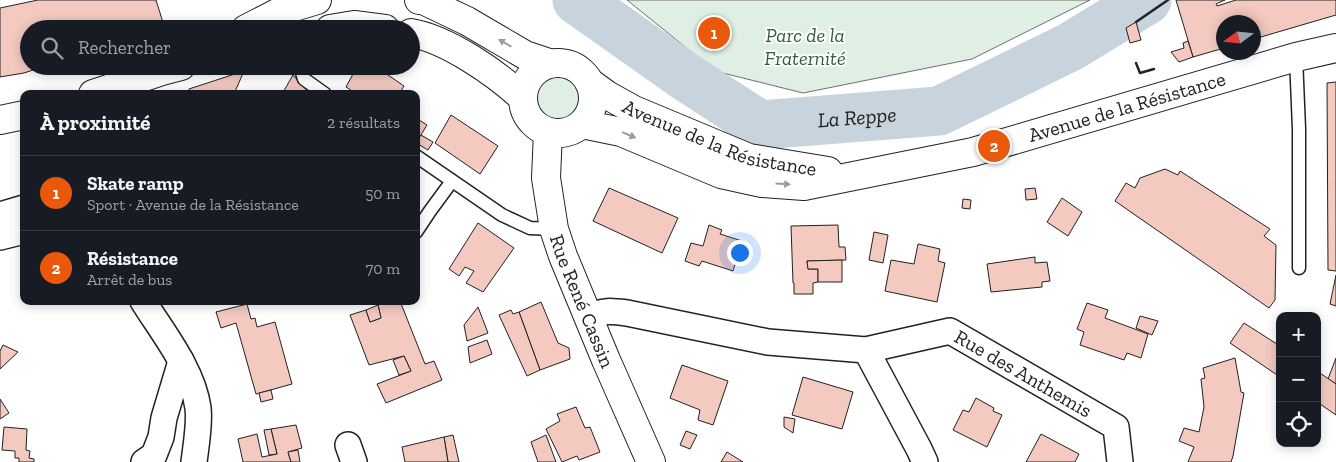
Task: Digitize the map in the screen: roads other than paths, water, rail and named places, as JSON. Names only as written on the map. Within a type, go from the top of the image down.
[{"type":"main road","points":[[266,20],[317,0]]},
{"type":"main road","points":[[422,0],[467,20],[525,55],[549,63],[565,63],[579,70],[589,82],[592,90],[592,108],[582,124],[566,132],[548,132],[538,127],[524,109],[522,98],[524,87],[530,76],[538,68],[549,63]]},
{"type":"main road","points":[[420,34],[453,49],[506,83],[522,98]]},
{"type":"main road","name":"Avenue de la Résistance","points":[[582,124],[621,132],[721,174],[762,183],[804,186],[974,152],[1296,57],[1336,48]]},
{"type":"main road","points":[[105,90],[151,75]]},
{"type":"main road","name":"Avenue de la Résistance","points":[[589,82],[607,96],[634,110],[749,158],[804,168],[858,174]]},
{"type":"main road","points":[[0,120],[20,116]]},
{"type":"main road","name":"Rue René Cassin","points":[[548,132],[546,178],[554,229],[588,317],[651,462]]},
{"type":"street","points":[[0,215],[20,209]]},
{"type":"street","points":[[0,237],[20,232]]},
{"type":"street","points":[[146,305],[181,361],[195,392],[198,409],[194,462]]},
{"type":"street","name":"Rue des Anthemis","points":[[588,317],[599,312],[627,313],[768,342],[866,350],[950,331],[1116,427],[1120,462]]},
{"type":"street","points":[[866,350],[920,449],[925,462]]},
{"type":"street","points":[[144,462],[154,455],[161,438],[164,418],[181,361]]},
{"type":"lane","points":[[1296,57],[1299,130],[1299,268]]},
{"type":"lane","points":[[303,75],[304,78],[320,90]]},
{"type":"lane","points":[[420,159],[502,215],[530,228],[554,229]]},
{"type":"lane","points":[[420,226],[452,181]]},
{"type":"waterway","name":"La Reppe","points":[[577,0],[686,77],[760,125],[939,111],[1070,47],[1147,0]]},
{"type":"place","name":"Skate ramp","points":[[714,33]]},
{"type":"place","name":"Résistance","points":[[994,146]]},
{"type":"park label","name":"Parc de la Fraternité","points":[[805,46]]}]
